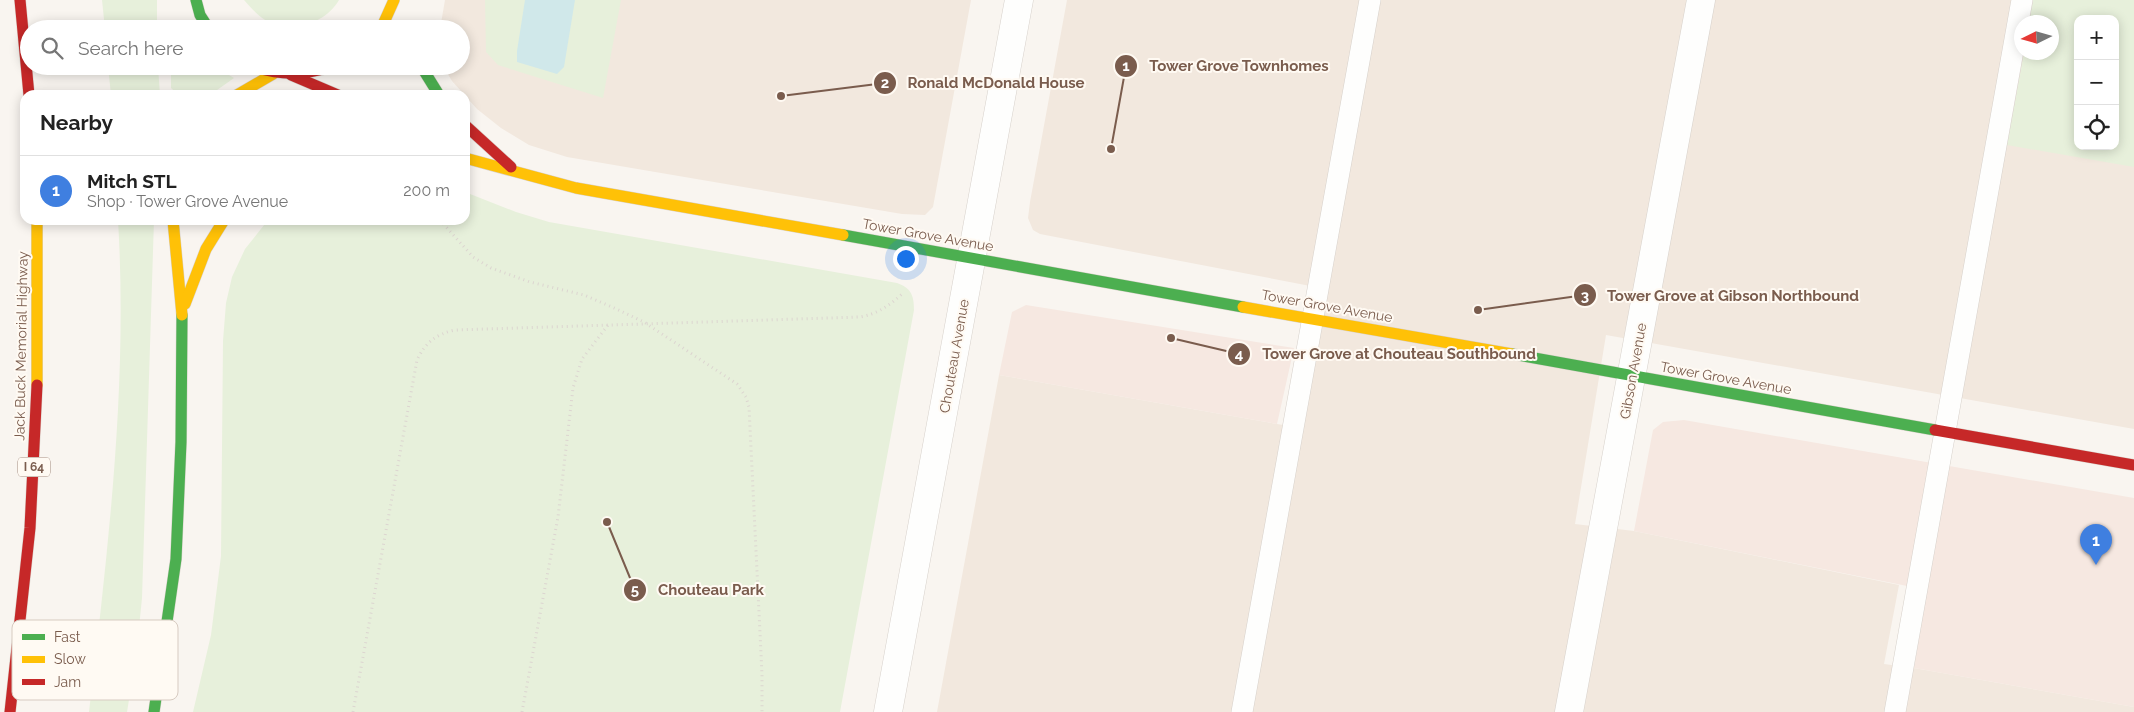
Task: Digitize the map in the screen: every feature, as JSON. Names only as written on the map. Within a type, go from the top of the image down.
[{"type":"main road","points":[[20,0],[22,20]]},
{"type":"main road","points":[[196,0],[203,20]]},
{"type":"main road","points":[[395,0],[401,15]]},
{"type":"main road","points":[[386,20],[395,0]]},
{"type":"main road","points":[[28,75],[29,90]]},
{"type":"main road","points":[[246,90],[271,75]]},
{"type":"main road","points":[[291,75],[326,90]]},
{"type":"main road","points":[[427,75],[436,90]]},
{"type":"main road","name":"Tower Grove Avenue","points":[[470,130],[516,171]]},
{"type":"main road","name":"Tower Grove Avenue","points":[[470,159],[576,188],[2134,465]]},
{"type":"main road","name":"Jack Buck Memorial Highway","points":[[23,620],[34,470],[39,315],[37,225]]},
{"type":"main road","points":[[169,620],[176,559],[181,442],[182,312],[173,225]]},
{"type":"main road","points":[[182,312],[198,265],[214,232],[220,225]]},
{"type":"main road","name":"Jack Buck Memorial Highway","points":[[10,712],[12,698]]},
{"type":"street","name":"Chouteau Avenue","points":[[888,712],[1019,0]]},
{"type":"street","name":"Gibson Avenue","points":[[1569,712],[1701,0]]},
{"type":"lane","points":[[1242,712],[1370,0]]},
{"type":"lane","points":[[1895,712],[2022,0]]},
{"type":"path","points":[[444,225],[473,257],[491,268],[530,282],[584,296],[644,322],[737,384],[746,397],[749,407],[762,712]]},
{"type":"path","points":[[353,712],[416,360],[422,348],[434,337],[455,330],[644,322],[860,317],[882,310],[902,294]]},
{"type":"path","points":[[522,712],[558,517],[573,388],[582,358],[608,324]]},
{"type":"shaded area","points":[[445,0],[971,0],[933,207],[925,215],[902,214],[567,157],[529,145],[501,128],[477,109],[470,101],[470,90],[460,90],[452,81],[448,75],[470,75],[470,20],[442,20]]},
{"type":"shaded area","points":[[1067,0],[2134,0],[2134,429],[1606,335],[1575,524],[1634,531],[1899,585],[1884,664],[2134,707],[2134,712],[937,712],[999,375],[1300,428],[1326,289],[1040,234],[1033,230],[1028,218]]},
{"type":"shaded area","points":[[1026,305],[1294,348],[1277,424],[999,375],[1012,312]]},
{"type":"shaded area","points":[[1684,420],[2134,498],[2134,707],[1914,668],[1927,590],[1634,531],[1653,430],[1663,422]]},
{"type":"green space","points":[[102,0],[157,0],[157,20],[104,20]]},
{"type":"green space","points":[[244,0],[339,0],[326,15],[317,20],[266,20]]},
{"type":"green space","points":[[485,0],[621,0],[603,98],[498,65],[486,52]]},
{"type":"green space","points":[[2033,0],[2134,0],[2134,167],[2007,145],[2023,60],[2059,60],[2059,15],[2030,15]]},
{"type":"green space","points":[[109,75],[159,75],[160,90],[110,90]]},
{"type":"green space","points":[[171,75],[229,75],[234,78],[217,90],[173,90],[171,88]]},
{"type":"green space","points":[[470,194],[516,212],[549,222],[897,283],[906,287],[911,293],[914,310],[840,712],[193,712],[211,635],[221,556],[223,341],[226,303],[232,277],[245,249],[264,225],[470,225]]},
{"type":"green space","points":[[118,225],[154,225],[140,620],[99,620],[109,528],[118,405],[120,282]]},
{"type":"green space","points":[[90,700],[129,700],[127,712],[89,712]]},
{"type":"water","points":[[525,0],[575,0],[564,67],[557,74],[517,62]]},
{"type":"traffic: fast","points":[[196,0],[203,20]]},
{"type":"traffic: fast","points":[[427,75],[436,90]]},
{"type":"traffic: fast","points":[[843,235],[1243,307]]},
{"type":"traffic: fast","points":[[167,620],[176,559],[181,442],[182,315]]},
{"type":"traffic: fast","points":[[1512,354],[1935,430]]},
{"type":"traffic: fast","points":[[154,712],[156,700]]},
{"type":"traffic: slow","points":[[385,20],[394,0]]},
{"type":"traffic: slow","points":[[246,90],[271,75]]},
{"type":"traffic: slow","points":[[470,159],[576,188],[843,235]]},
{"type":"traffic: slow","points":[[37,225],[37,385]]},
{"type":"traffic: slow","points":[[173,225],[182,315]]},
{"type":"traffic: slow","points":[[185,304],[206,249],[221,225]]},
{"type":"traffic: slow","points":[[1243,307],[1512,354]]},
{"type":"traffic: jam","points":[[20,0],[22,20]]},
{"type":"traffic: jam","points":[[27,75],[29,90]]},
{"type":"traffic: jam","points":[[291,75],[326,90]]},
{"type":"traffic: jam","points":[[470,130],[511,167]]},
{"type":"traffic: jam","points":[[20,620],[30,528],[37,385]]},
{"type":"traffic: jam","points":[[1935,430],[2134,465]]},
{"type":"traffic: jam","points":[[10,712],[12,694]]},
{"type":"place","name":"Ronald McDonald House","points":[[781,96]]},
{"type":"place","name":"Tower Grove Townhomes","points":[[1111,149]]},
{"type":"place","name":"Tower Grove at Gibson Northbound","points":[[1478,310]]},
{"type":"place","name":"Tower Grove at Chouteau Southbound","points":[[1171,338]]},
{"type":"place","name":"Chouteau Park","points":[[607,522]]},
{"type":"place","name":"Mitch STL","points":[[2096,565]]}]
